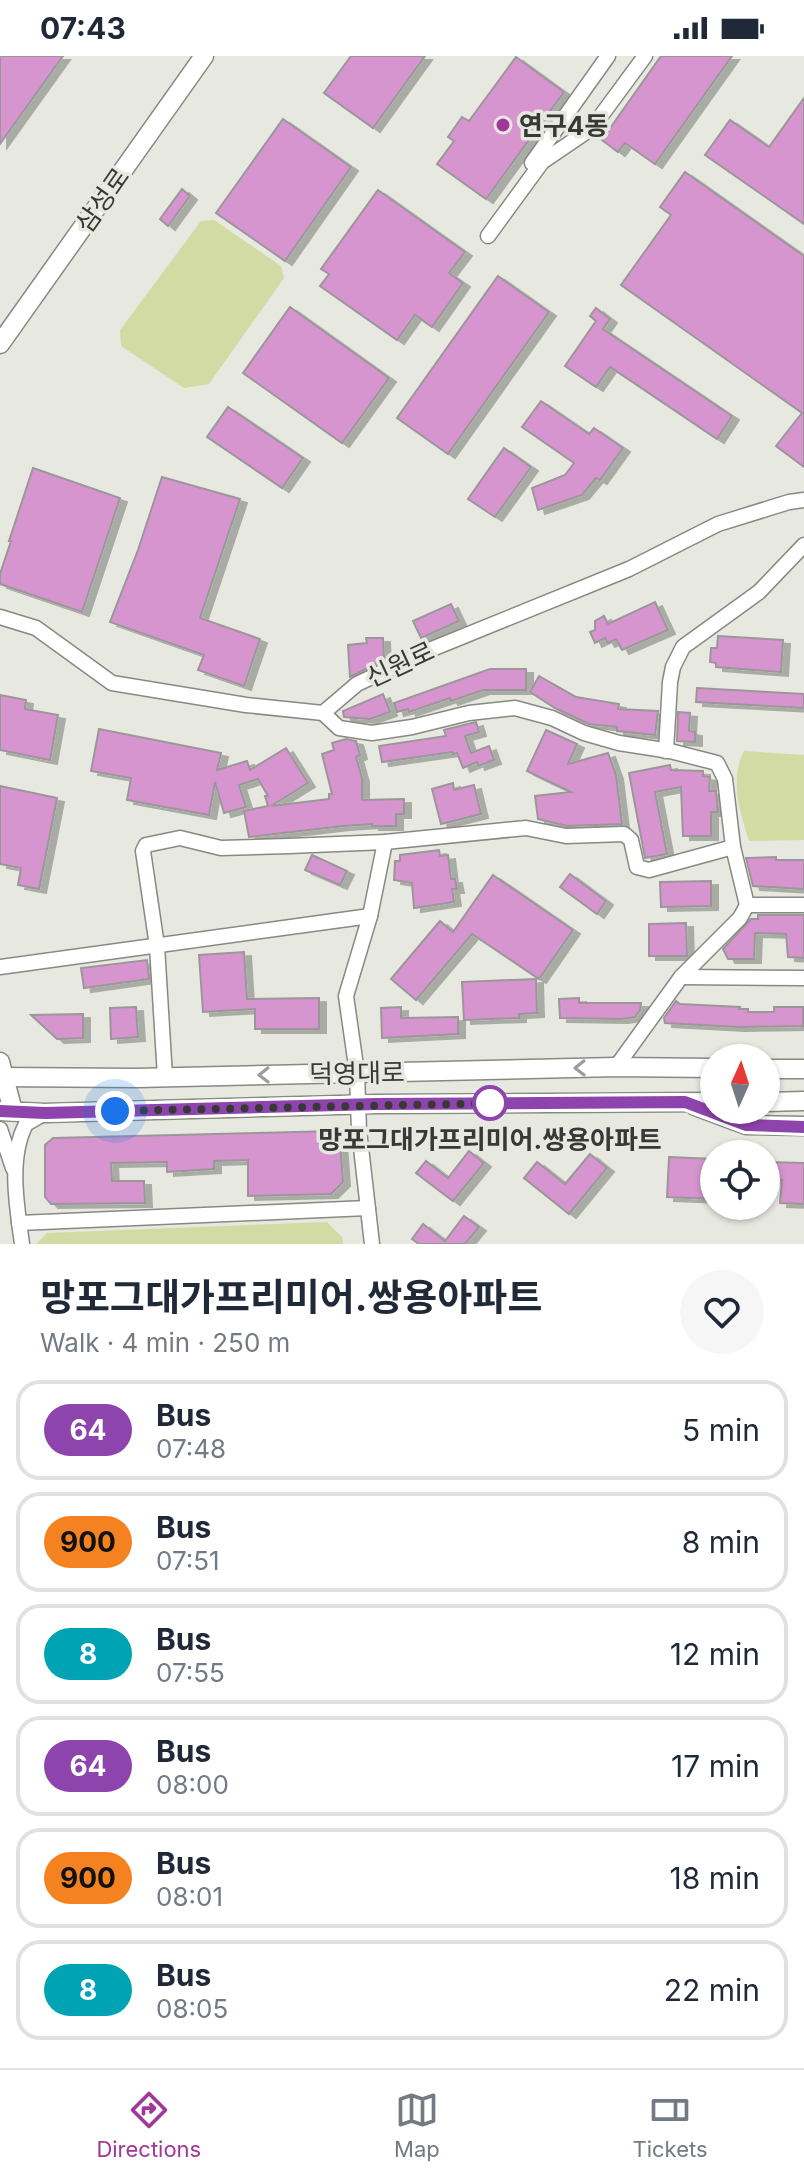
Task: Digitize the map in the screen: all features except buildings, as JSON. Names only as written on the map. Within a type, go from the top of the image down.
[{"type":"street","name":"삼성로","points":[[0,344],[204,56]]},
{"type":"street","points":[[608,56],[485,234],[542,162],[592,128],[645,56]]},
{"type":"street","name":"신원로","points":[[323,713],[357,684],[427,651],[629,569],[718,524],[804,500]]},
{"type":"street","points":[[666,751],[670,682],[673,667],[683,647],[759,592],[804,545]]},
{"type":"street","points":[[0,617],[36,628],[112,683],[246,705],[323,713],[339,728],[372,733],[469,713],[515,708],[619,743],[717,763],[725,779],[733,847],[747,905],[740,918],[681,977],[616,1067]]},
{"type":"street","points":[[165,1077],[157,946],[143,851],[146,845],[180,838],[221,848],[385,842],[526,828],[566,836],[624,834],[631,840],[637,867],[649,870],[733,847]]},
{"type":"street","points":[[372,1244],[357,1073],[346,996],[370,916],[385,842]]},
{"type":"street","points":[[747,905],[804,905]]},
{"type":"street","points":[[0,967],[370,916]]},
{"type":"street","points":[[681,977],[804,978]]},
{"type":"street","name":"덕영대로","points":[[1,1072],[165,1077],[700,1068]]},
{"type":"street","points":[[780,1069],[804,1069]]},
{"type":"street","points":[[1,1072],[7,1111]]},
{"type":"street","points":[[780,1102],[804,1101]]},
{"type":"street","points":[[685,1102],[746,1125],[804,1126]]},
{"type":"street","name":"덕영대로","points":[[7,1111],[45,1113],[358,1105],[700,1102]]},
{"type":"street","points":[[22,1244],[16,1176],[21,1133],[26,1124],[45,1113]]},
{"type":"street","points":[[0,1129],[16,1176]]},
{"type":"street","points":[[19,1223],[368,1208]]},
{"type":"green space","points":[[214,220],[281,266],[284,278],[209,384],[184,388],[121,346],[120,330],[201,221]]},
{"type":"green space","points":[[744,751],[804,755],[804,840],[749,841],[737,785],[737,773]]},
{"type":"green space","points":[[327,1222],[342,1237],[343,1244],[36,1244],[47,1233]]},
{"type":"bus line","name":"64","points":[[0,1111],[45,1113],[377,1104],[685,1102],[746,1125],[804,1127]]},
{"type":"place","name":"연구4동","points":[[503,125]]},
{"type":"place","name":"망포그대가프리미어.쌍용아파트","points":[[490,1103]]},
{"type":"route","points":[[115,1111],[504,1103],[490,1103]]}]
